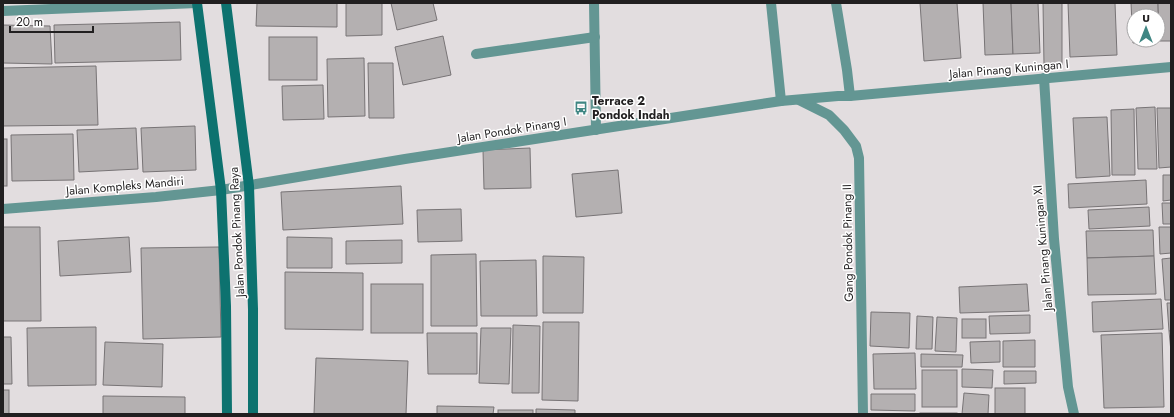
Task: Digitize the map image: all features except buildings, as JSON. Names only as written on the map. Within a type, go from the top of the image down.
[{"type":"main road","name":"Jalan Pondok Pinang Raya","points":[[197,3],[221,190],[226,306],[227,414]]},
{"type":"main road","name":"Jalan Pondok Pinang Raya","points":[[226,3],[249,186],[253,309],[253,414]]},
{"type":"street","points":[[3,11],[197,3]]},
{"type":"street","points":[[594,3],[596,130]]},
{"type":"street","points":[[771,3],[781,102]]},
{"type":"street","points":[[836,3],[850,96]]},
{"type":"street","points":[[476,54],[595,37]]},
{"type":"street","name":"Jalan Pinang Kuningan I","points":[[850,96],[1171,67]]},
{"type":"street","name":"Jalan Pinang Kuningan XI","points":[[1044,78],[1054,239],[1068,387],[1074,414]]},
{"type":"street","name":"Jalan Pondok Pinang I","points":[[249,186],[405,159],[781,102],[850,96]]},
{"type":"street","name":"Gang Pondok Pinang II","points":[[799,100],[829,115],[844,130],[856,146],[859,158],[863,414]]},
{"type":"street","name":"Jalan Kompleks Mandiri","points":[[3,209],[156,197],[249,186]]},
{"type":"place","name":"Terrace 2 Pondok Indah","points":[[581,108]]}]
